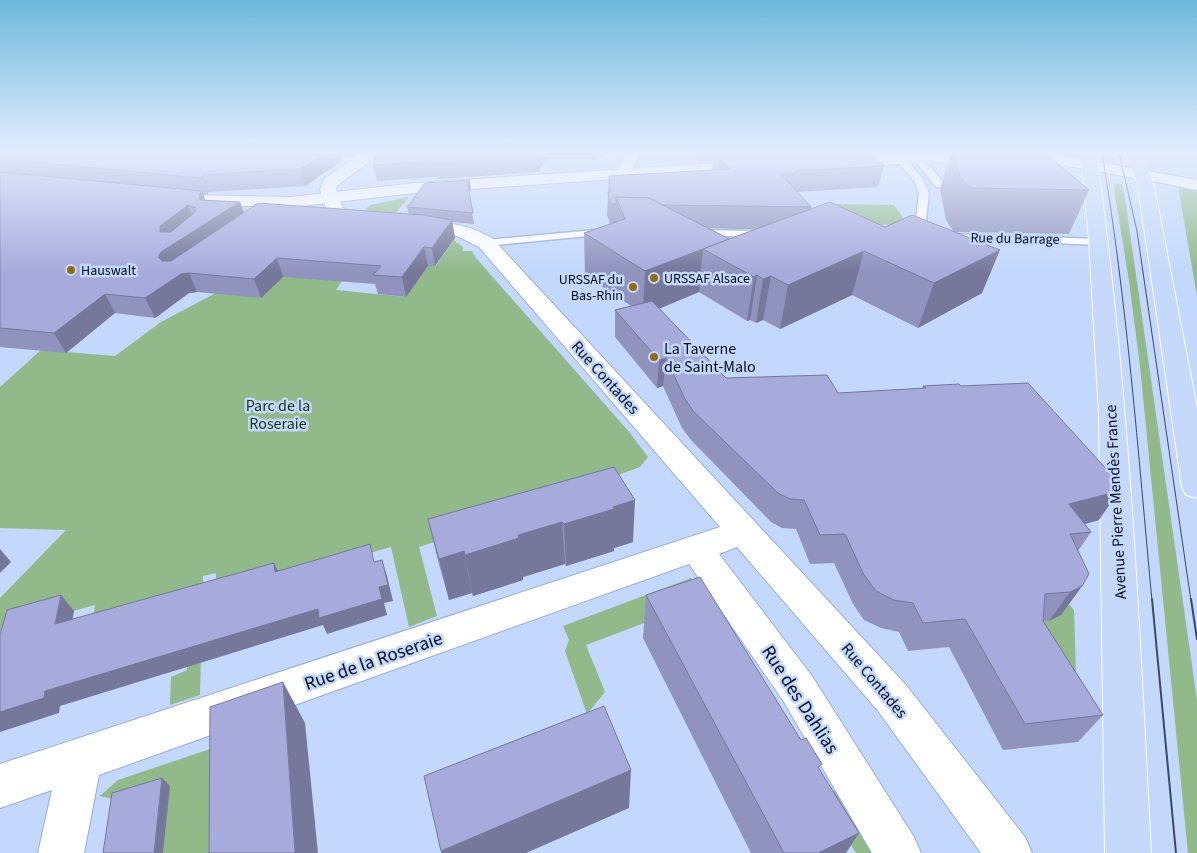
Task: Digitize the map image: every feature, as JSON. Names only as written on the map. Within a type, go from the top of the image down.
[{"type":"main road","name":"Avenue Pierre Mendès France","points":[[1094,193],[1101,242],[1113,445],[1128,853]]},
{"type":"main road","points":[[1143,193],[1197,487]]},
{"type":"street","points":[[329,193],[334,210],[348,218],[466,232],[486,243]]},
{"type":"street","points":[[171,198],[280,202],[330,199],[378,193]]},
{"type":"street","name":"Rue Contades","points":[[486,243],[892,698],[1009,853]]},
{"type":"street","name":"Rue de la Roseraie","points":[[0,786],[697,550],[744,532]]},
{"type":"street","name":"Rue des Dahlias","points":[[697,550],[798,689],[898,853]]},
{"type":"street","points":[[61,853],[80,760]]},
{"type":"lane","name":"Rue du Barrage","points":[[925,193],[926,205],[921,220],[924,237],[1101,242]]},
{"type":"lane","points":[[211,214],[226,201]]},
{"type":"lane","points":[[264,213],[280,202]]},
{"type":"lane","points":[[486,243],[597,232],[616,232]]},
{"type":"lane","points":[[685,233],[772,234]]},
{"type":"green space","points":[[1115,193],[1124,193],[1125,198],[1197,700],[1197,853],[1188,853],[1140,366]]},
{"type":"green space","points":[[1179,193],[1197,193],[1197,296]]},
{"type":"green space","points":[[409,197],[396,213],[381,214],[365,210],[370,205]]},
{"type":"green space","points":[[823,204],[894,205],[908,225],[833,224]]},
{"type":"green space","name":"Parc de la Roseraie","points":[[454,240],[463,247],[462,251],[472,251],[476,258],[630,433],[648,457],[640,467],[618,475],[623,481],[419,547],[437,616],[409,627],[391,547],[302,572],[216,590],[216,573],[203,576],[200,695],[170,705],[171,677],[187,670],[189,603],[91,631],[95,605],[0,631],[0,598],[66,530],[0,528],[0,387],[41,350],[115,356],[161,322],[231,285],[252,269],[342,281],[336,290],[406,297],[428,266],[436,266]]},
{"type":"green space","points":[[691,578],[738,647],[697,603],[586,645],[605,692],[587,714],[565,651],[569,640],[563,626]]},
{"type":"green space","points":[[1068,603],[1074,610],[1078,742],[1007,624]]},
{"type":"green space","points":[[222,745],[221,853],[163,853],[121,801],[100,796],[118,780]]},
{"type":"green space","points":[[838,789],[875,853],[856,853],[822,797]]},
{"type":"building","points":[[0,193],[200,193],[200,200],[240,202],[161,252],[158,257],[162,261],[171,261],[258,203],[423,215],[452,220],[432,248],[424,247],[402,277],[373,275],[381,266],[277,258],[254,279],[189,273],[181,274],[145,298],[105,294],[54,333],[0,328]],"holes":[[[188,205],[196,208],[194,213],[171,232],[160,232],[160,226]]]},
{"type":"building","points":[[418,193],[469,193],[473,213],[407,207]]},
{"type":"building","points":[[608,193],[798,193],[811,207],[663,205],[649,198],[616,197],[616,204],[610,204]]},
{"type":"building","points":[[616,197],[649,198],[729,239],[645,271],[584,233],[625,219]]},
{"type":"building","points":[[830,202],[885,227],[912,215],[1000,250],[934,283],[864,251],[788,285],[771,276],[763,279],[757,275],[754,277],[703,249]]},
{"type":"building","points":[[652,301],[726,378],[827,375],[838,393],[926,388],[923,386],[959,384],[961,386],[1028,383],[1110,473],[1119,491],[1069,504],[1091,532],[1070,534],[1089,574],[1082,586],[1070,592],[1045,594],[1043,621],[1103,715],[1025,724],[965,619],[923,623],[913,603],[894,600],[876,591],[864,575],[845,534],[820,535],[804,500],[790,499],[778,493],[694,412],[685,399],[666,358],[659,360],[615,310]]},
{"type":"building","points":[[614,467],[635,500],[613,507],[614,509],[564,524],[562,522],[518,535],[519,538],[465,555],[464,551],[439,559],[428,519]]},
{"type":"building","points":[[370,544],[374,562],[382,560],[388,585],[379,587],[382,599],[319,618],[318,609],[45,691],[44,698],[0,712],[0,635],[7,610],[61,595],[55,624],[274,563],[275,572]]},
{"type":"building","points":[[700,577],[801,740],[806,738],[822,764],[818,767],[859,833],[818,853],[784,853],[646,595]]},
{"type":"building","points":[[283,682],[295,853],[209,853],[210,707]]},
{"type":"building","points":[[604,706],[631,770],[441,851],[424,776]]},
{"type":"building","points":[[162,778],[154,853],[103,853],[112,793]]},
{"type":"tram line","points":[[1108,193],[1137,432],[1152,601]]},
{"type":"tram line","points":[[1128,193],[1137,231],[1191,601]]},
{"type":"tram line","points":[[1152,599],[1176,853]]},
{"type":"tram line","points":[[1191,599],[1197,639]]},
{"type":"place","name":"Hauswalt","points":[[71,270]]},
{"type":"place","name":"URSSAF Alsace","points":[[654,278]]},
{"type":"place","name":"URSSAF du Bas-Rhin","points":[[633,287]]},
{"type":"place","name":"La Taverne de Saint-Malo","points":[[654,357]]}]
